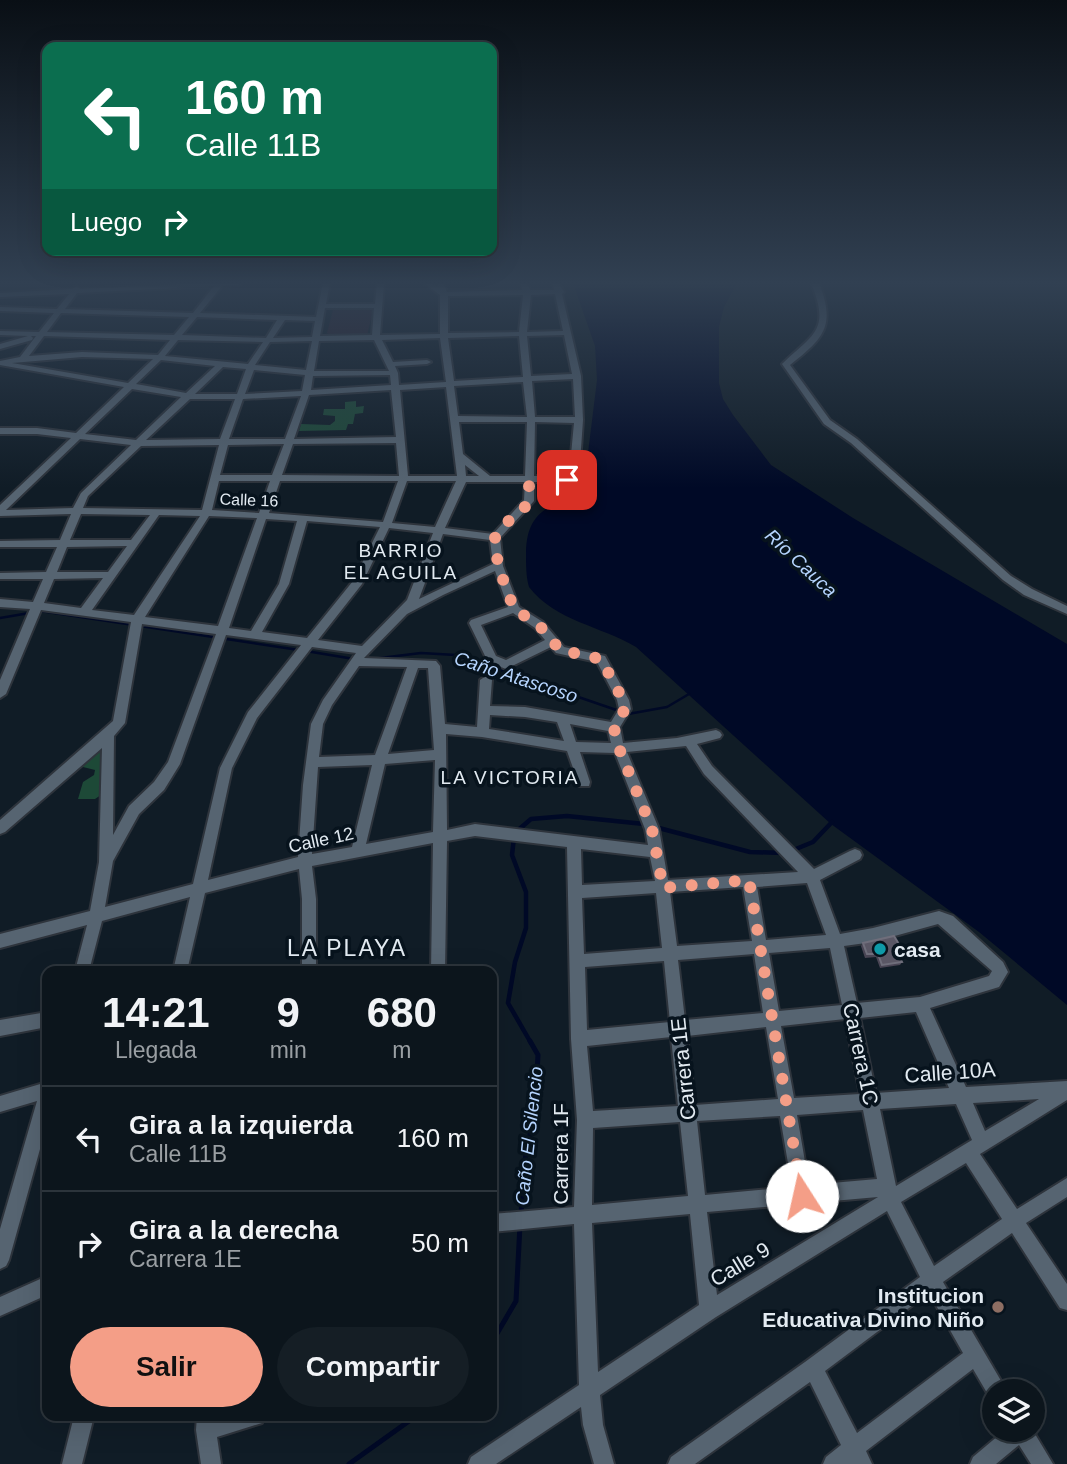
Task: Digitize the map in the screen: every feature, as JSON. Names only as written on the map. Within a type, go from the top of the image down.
[{"type":"street","points":[[23,358],[28,351]]},
{"type":"street","points":[[0,512],[165,351]]},
{"type":"street","points":[[0,828],[119,723],[136,624],[206,514],[224,442],[251,366],[261,351]]},
{"type":"street","points":[[106,862],[134,810],[159,786],[174,764],[306,393],[314,351]]},
{"type":"street","points":[[181,966],[226,768],[252,715],[358,582],[387,523],[404,478],[396,386],[393,369],[385,351]]},
{"type":"street","points":[[309,966],[309,899],[305,861],[309,785],[317,724],[327,703],[361,656],[412,601],[462,479],[446,351]]},
{"type":"street","points":[[484,710],[525,712],[614,727],[623,713],[623,700],[601,659],[568,654],[560,650],[539,625],[514,609],[498,566],[495,537],[512,517],[526,506],[530,480],[531,418],[525,351]]},
{"type":"street","points":[[217,478],[567,480],[574,477],[579,420],[577,376],[571,351]]},
{"type":"street","points":[[803,351],[786,364],[790,376],[828,423],[854,441],[1007,578],[1028,592],[1067,610]]},
{"type":"street","points":[[0,363],[23,358],[120,354],[309,373],[393,369],[427,362]]},
{"type":"street","points":[[0,363],[188,396],[240,397],[577,376]]},
{"type":"street","points":[[0,694],[5,672],[36,610],[83,495],[222,363]]},
{"type":"street","points":[[453,419],[579,420]]},
{"type":"street","points":[[0,442],[5,431],[78,435],[138,443],[401,440]]},
{"type":"street","points":[[460,456],[488,479]]},
{"type":"street","name":"Calle 16","points":[[0,512],[77,510],[261,515],[387,523],[495,537]]},
{"type":"street","points":[[84,612],[156,513]]},
{"type":"street","points":[[254,636],[284,584],[303,518]]},
{"type":"street","points":[[0,544],[132,543]]},
{"type":"street","points":[[399,614],[439,592],[498,566]]},
{"type":"street","points":[[0,576],[110,575]]},
{"type":"street","points":[[0,603],[36,610],[84,612],[136,624],[220,636],[254,636],[306,650],[435,666],[441,754],[438,966]]},
{"type":"street","points":[[514,609],[475,623],[492,659],[506,664],[554,641]]},
{"type":"street","points":[[357,852],[380,760],[414,663]]},
{"type":"street","points":[[483,730],[486,680]]},
{"type":"street","points":[[562,719],[584,782]]},
{"type":"street","name":"Carrera 1E","points":[[614,727],[618,747],[650,823],[663,888],[709,1310]]},
{"type":"street","points":[[438,729],[483,730],[572,747],[618,747],[689,741],[716,735]]},
{"type":"street","points":[[83,966],[106,862],[108,735]]},
{"type":"street","name":"Carrera 1C","points":[[689,741],[708,770],[812,877],[836,941],[889,1193],[930,1278],[989,1379]]},
{"type":"street","points":[[313,762],[380,760],[441,754]]},
{"type":"street","name":"Calle 12","points":[[0,941],[305,861],[438,836],[475,831],[504,832],[655,852]]},
{"type":"street","name":"Carrera 1F","points":[[575,842],[579,1039],[585,1120],[583,1217],[589,1388],[593,1424],[604,1464]]},
{"type":"street","points":[[575,891],[663,888],[812,877],[855,855]]},
{"type":"street","points":[[749,880],[802,1196]]},
{"type":"street","points":[[577,961],[836,941],[873,935],[939,917],[948,921],[998,967],[999,978],[994,982],[920,1004],[579,1039]]},
{"type":"street","points":[[920,1004],[958,1095],[975,1147],[1014,1220],[1065,1294]]},
{"type":"street","points":[[0,1028],[42,1021]]},
{"type":"street","name":"Calle 10A","points":[[585,1120],[1067,1090]]},
{"type":"street","name":"Calle 9","points":[[478,1464],[589,1388],[889,1193],[975,1147],[1067,1090]]},
{"type":"street","points":[[0,1104],[42,1094]]},
{"type":"street","points":[[0,1259],[42,1111]]},
{"type":"street","points":[[678,1464],[813,1368],[930,1278],[1067,1187]]},
{"type":"street","points":[[499,1223],[802,1196],[889,1193]]},
{"type":"street","points":[[0,1307],[42,1288]]},
{"type":"street","points":[[833,1464],[857,1456],[975,1356]]},
{"type":"street","points":[[813,1368],[857,1456]]},
{"type":"street","points":[[72,1464],[83,1421]]},
{"type":"street","points":[[206,1423],[211,1464]]},
{"type":"street","points":[[980,1464],[1007,1442]]},
{"type":"street","points":[[1029,1442],[1043,1464]]},
{"type":"green space","points":[[356,401],[356,407],[364,406],[363,413],[355,414],[353,424],[348,424],[346,430],[299,431],[301,424],[330,425],[335,421],[335,416],[323,415],[324,409],[345,409],[345,402]]},
{"type":"green space","points":[[104,740],[102,757],[106,761],[115,761],[111,783],[105,792],[95,799],[78,799],[83,782],[94,775],[95,770],[79,766]]},
{"type":"water","name":"Río Cauca","points":[[595,351],[719,351],[719,383],[723,399],[771,465],[853,518],[1067,644],[1067,1005],[979,932],[831,824],[636,647],[552,608],[529,587],[526,553],[532,524],[547,509],[588,482],[588,453],[597,380]]},
{"type":"building","points":[[894,936],[905,954],[899,956],[902,962],[882,965],[878,954],[867,954],[863,943]]},
{"type":"waterway","name":"Caño Atascoso","points":[[0,618],[41,611],[299,650]]},
{"type":"waterway","name":"Caño Atascoso","points":[[306,651],[354,659]]},
{"type":"waterway","name":"Caño Atascoso","points":[[372,659],[421,653],[456,655],[628,714],[667,707],[689,694]]},
{"type":"waterway","name":"Caño El Silencio","points":[[517,831],[531,819],[567,816],[644,824]]},
{"type":"waterway","name":"Caño El Silencio","points":[[791,851],[813,842],[832,822]]},
{"type":"waterway","name":"Caño El Silencio","points":[[655,827],[750,852],[784,853]]},
{"type":"waterway","name":"Caño El Silencio","points":[[514,837],[512,855],[526,892],[526,928],[515,962],[508,1003],[531,1043]]},
{"type":"waterway","name":"Caño El Silencio","points":[[521,1214],[524,1165],[535,1109],[538,1055],[530,1041]]},
{"type":"waterway","name":"Caño El Silencio","points":[[497,1333],[516,1301],[520,1225]]},
{"type":"waterway","name":"Caño El Silencio","points":[[349,1464],[409,1421]]},
{"type":"place","name":"casa","points":[[880,949]]},
{"type":"place","name":"Institucion Educativa Divino Niño","points":[[998,1307]]},
{"type":"district","name":"BARRIO EL AGUILA","points":[[401,561]]},
{"type":"district","name":"LA VICTORIA","points":[[510,777]]},
{"type":"district","name":"LA PLAYA","points":[[347,948]]},
{"type":"route","points":[[567,480],[530,480],[529,501],[526,506],[512,517],[495,537],[498,566],[514,609],[539,625],[560,650],[568,654],[601,659],[623,700],[625,709],[614,727],[616,741],[652,829],[663,888],[749,880],[802,1196]]}]
